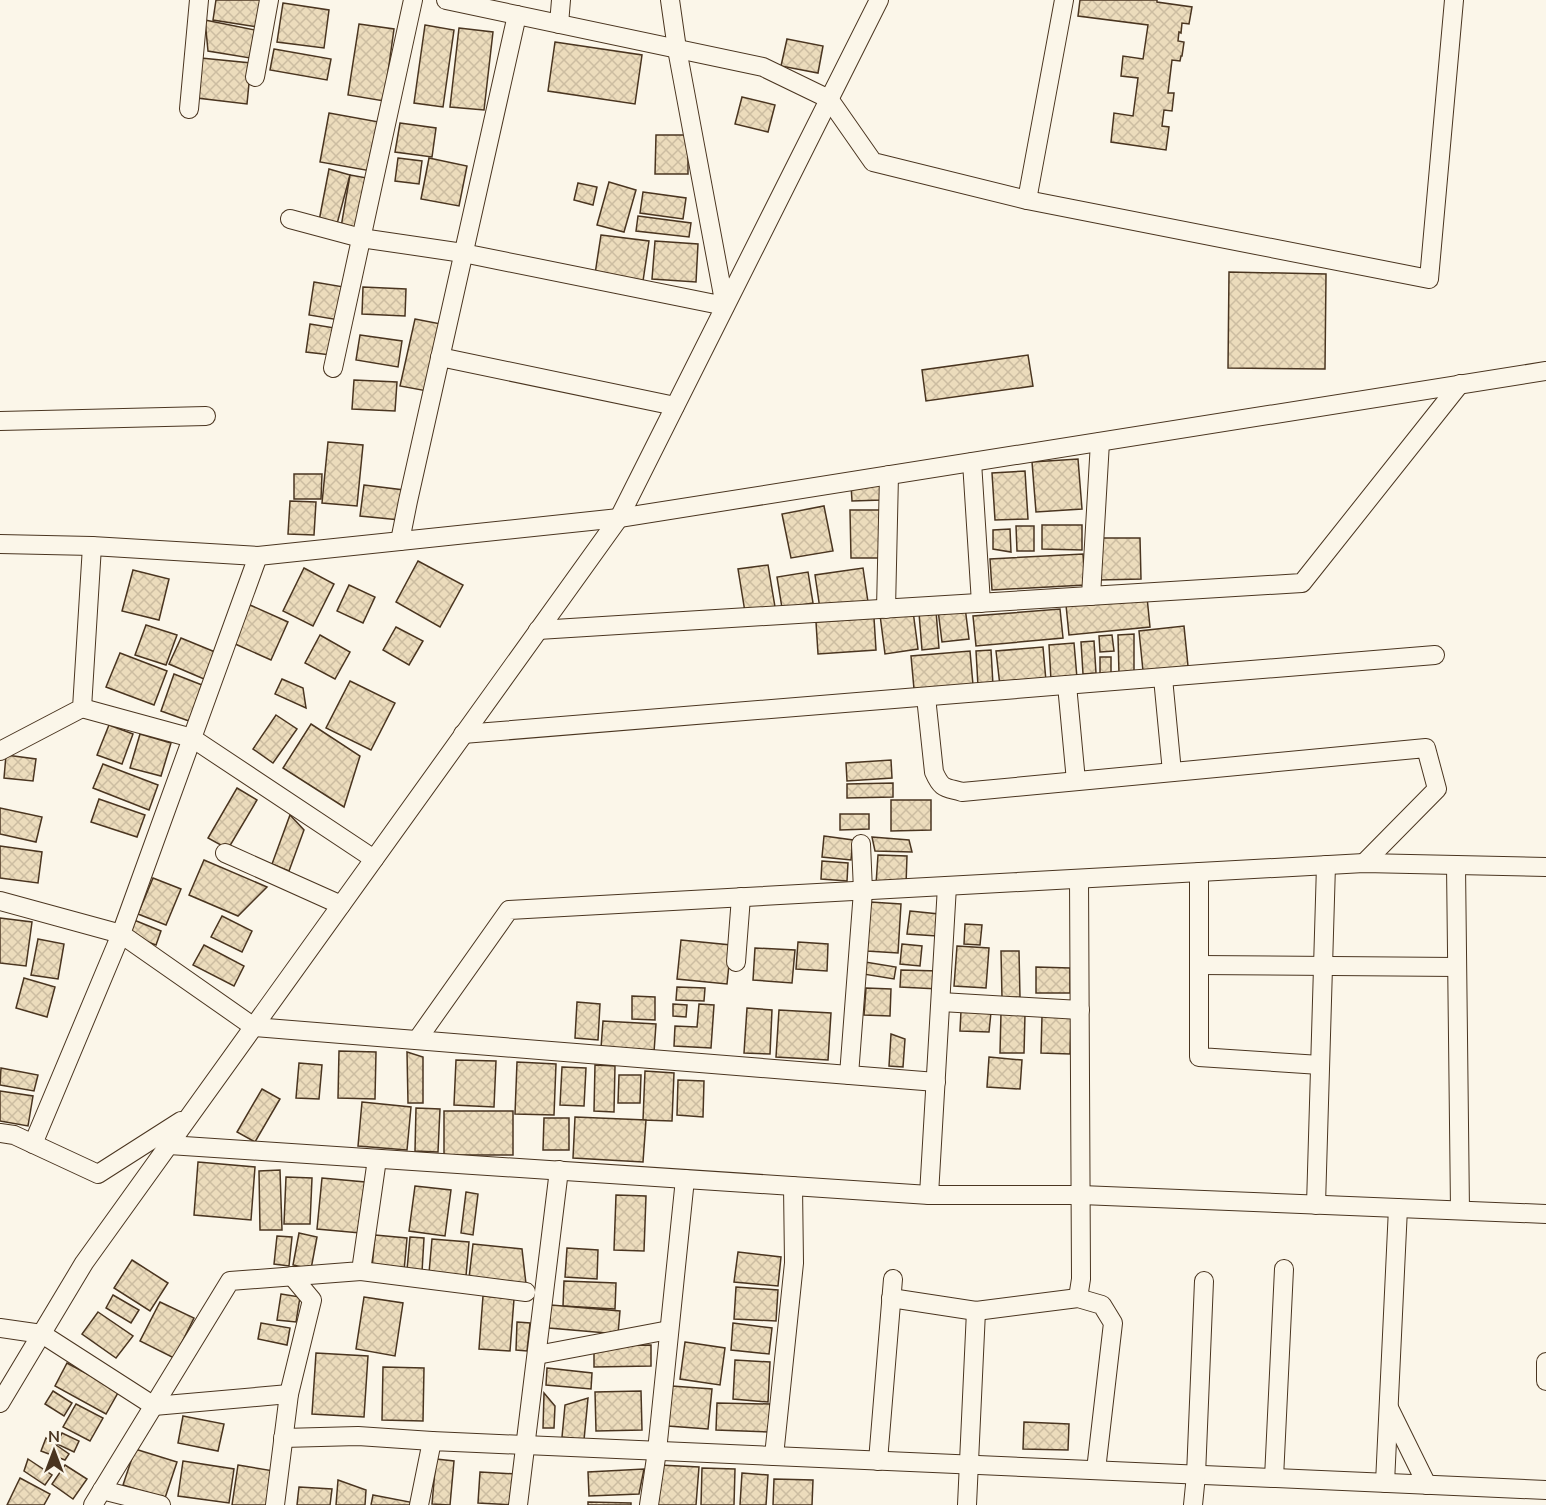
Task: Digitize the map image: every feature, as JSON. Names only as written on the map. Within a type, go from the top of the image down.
[{"type":"street","points":[[189,109],[200,0]]},
{"type":"street","points":[[255,76],[269,0]]},
{"type":"street","points":[[333,368],[413,0]]},
{"type":"street","points":[[446,0],[763,67],[830,99],[873,162],[1027,200],[1429,279],[1454,0]]},
{"type":"street","points":[[559,24],[561,0]]},
{"type":"street","points":[[670,0],[725,306]]},
{"type":"street","points":[[0,1403],[84,1263],[618,518],[879,0]]},
{"type":"street","points":[[1027,200],[1064,0]]},
{"type":"street","points":[[400,541],[516,15]]},
{"type":"street","points":[[290,219],[361,238],[463,253],[725,306]]},
{"type":"street","points":[[440,357],[675,405]]},
{"type":"street","points":[[0,544],[92,546],[258,556],[618,518],[1546,371]]},
{"type":"street","points":[[538,630],[1302,583],[1460,384]]},
{"type":"street","points":[[0,422],[206,416]]},
{"type":"street","points":[[1091,596],[1100,442]]},
{"type":"street","points":[[972,462],[981,603]]},
{"type":"street","points":[[886,609],[889,475]]},
{"type":"street","points":[[82,708],[92,546]]},
{"type":"street","points":[[33,1144],[121,934],[258,556]]},
{"type":"street","points":[[463,734],[1435,655]]},
{"type":"street","points":[[1163,678],[1172,772]]},
{"type":"street","points":[[1067,685],[1076,781]]},
{"type":"street","points":[[926,697],[934,772],[939,784],[943,787],[962,792],[1426,748],[1437,789],[1364,863]]},
{"type":"street","points":[[0,752],[82,708],[192,738],[374,859]]},
{"type":"street","points":[[849,1075],[863,891],[861,844]]},
{"type":"street","points":[[225,853],[341,905]]},
{"type":"street","points":[[417,1040],[509,910],[1364,863],[1546,867]]},
{"type":"street","points":[[1316,1204],[1326,865]]},
{"type":"street","points":[[1456,865],[1460,1210]]},
{"type":"street","points":[[1199,892],[1218,871]]},
{"type":"street","points":[[1199,872],[1199,1057],[1320,1065]]},
{"type":"street","points":[[1078,1298],[1081,1279],[1079,879]]},
{"type":"street","points":[[929,1195],[947,886]]},
{"type":"street","points":[[736,962],[741,897]]},
{"type":"street","points":[[0,901],[121,934],[254,1027],[936,1082]]},
{"type":"street","points":[[1199,965],[1457,967]]},
{"type":"street","points":[[940,1002],[1080,1010]]},
{"type":"street","points":[[0,1134],[14,1135],[98,1174],[190,1116]]},
{"type":"street","points":[[169,1145],[929,1195],[1081,1195],[1546,1214]]},
{"type":"street","points":[[360,1271],[377,1159]]},
{"type":"street","points":[[518,1505],[559,1170]]},
{"type":"street","points":[[649,1505],[657,1451],[685,1179]]},
{"type":"street","points":[[774,1456],[794,1263],[793,1186]]},
{"type":"street","points":[[1385,1483],[1398,1208]]},
{"type":"street","points":[[1274,1478],[1284,1269]]},
{"type":"street","points":[[161,1505],[98,1498],[230,1281],[360,1271],[526,1292]]},
{"type":"street","points":[[274,1505],[289,1394],[312,1300],[311,1275]]},
{"type":"street","points":[[292,1276],[312,1300]]},
{"type":"street","points":[[878,1461],[893,1279]]},
{"type":"street","points":[[1193,1505],[1204,1281]]},
{"type":"street","points":[[891,1298],[976,1311],[1078,1298],[1102,1305],[1113,1323],[1096,1470]]},
{"type":"street","points":[[967,1505],[976,1311]]},
{"type":"street","points":[[0,1328],[42,1334],[154,1406],[289,1394]]},
{"type":"street","points":[[537,1355],[669,1330]]},
{"type":"street","points":[[1546,1362],[1546,1381]]},
{"type":"street","points":[[1388,1407],[1427,1485]]},
{"type":"street","points":[[283,1438],[358,1436],[1427,1485],[1519,1497],[1546,1490]]},
{"type":"street","points":[[419,1505],[432,1441]]},
{"type":"building","points":[[216,0],[262,0],[258,27],[213,20]]},
{"type":"building","points":[[1080,0],[1157,0],[1157,2],[1192,7],[1189,24],[1182,23],[1181,33],[1179,32],[1178,41],[1184,42],[1182,56],[1180,61],[1172,60],[1168,93],[1174,93],[1172,111],[1164,110],[1162,126],[1169,127],[1166,150],[1111,142],[1114,113],[1133,116],[1138,78],[1121,76],[1123,56],[1143,59],[1148,25],[1078,16]]},
{"type":"building","points":[[283,3],[329,10],[324,48],[277,42]]},
{"type":"building","points":[[205,20],[255,30],[250,58],[208,51]]},
{"type":"building","points":[[359,24],[394,29],[384,101],[348,95]]},
{"type":"building","points":[[425,25],[454,30],[443,107],[414,103]]},
{"type":"building","points":[[459,28],[493,32],[484,110],[450,107]]},
{"type":"building","points":[[787,39],[823,46],[818,73],[781,66]]},
{"type":"building","points":[[555,42],[642,55],[635,104],[548,91]]},
{"type":"building","points":[[274,49],[331,59],[327,80],[270,70]]},
{"type":"building","points":[[201,58],[251,63],[247,104],[197,98]]},
{"type":"building","points":[[742,97],[775,105],[768,132],[735,124]]},
{"type":"building","points":[[329,113],[379,122],[371,171],[320,162]]},
{"type":"building","points":[[400,123],[436,128],[432,157],[395,152]]},
{"type":"building","points":[[656,135],[688,135],[688,174],[655,174]]},
{"type":"building","points":[[398,158],[422,161],[419,184],[395,181]]},
{"type":"building","points":[[429,158],[467,166],[459,206],[421,199]]},
{"type":"building","points":[[329,169],[350,175],[337,224],[319,221]]},
{"type":"building","points":[[350,175],[367,178],[359,229],[341,227]]},
{"type":"building","points":[[609,182],[636,190],[624,232],[597,225]]},
{"type":"building","points":[[578,183],[597,187],[593,205],[574,200]]},
{"type":"building","points":[[643,192],[686,198],[683,219],[640,213]]},
{"type":"building","points":[[638,216],[691,223],[689,237],[636,231]]},
{"type":"building","points":[[601,235],[649,241],[643,281],[595,274]]},
{"type":"building","points":[[655,241],[698,244],[696,282],[652,279]]},
{"type":"building","points":[[1229,272],[1326,274],[1325,369],[1228,368]]},
{"type":"building","points":[[314,282],[344,287],[339,320],[309,315]]},
{"type":"building","points":[[363,287],[406,289],[405,316],[362,314]]},
{"type":"building","points":[[415,319],[441,324],[427,391],[400,386]]},
{"type":"building","points":[[310,324],[335,328],[331,355],[306,352]]},
{"type":"building","points":[[360,335],[402,341],[398,367],[356,360]]},
{"type":"building","points":[[1028,355],[1033,386],[926,401],[922,370]]},
{"type":"building","points":[[354,380],[397,382],[395,411],[352,409]]},
{"type":"building","points":[[328,442],[363,445],[357,506],[322,503]]},
{"type":"building","points":[[1078,459],[1082,509],[1036,512],[1032,462]]},
{"type":"building","points":[[1025,471],[1028,519],[995,520],[992,473]]},
{"type":"building","points":[[294,474],[322,474],[321,499],[294,499]]},
{"type":"building","points":[[881,483],[882,500],[852,501],[851,485]]},
{"type":"building","points":[[364,485],[404,490],[400,520],[360,516]]},
{"type":"building","points":[[290,501],[316,502],[314,535],[288,534]]},
{"type":"building","points":[[824,506],[833,551],[791,558],[782,514]]},
{"type":"building","points":[[850,510],[883,510],[884,558],[851,558]]},
{"type":"building","points":[[1042,525],[1082,525],[1082,550],[1042,549]]},
{"type":"building","points":[[1016,526],[1034,526],[1034,551],[1017,551]]},
{"type":"building","points":[[1010,529],[1011,552],[993,549],[993,530]]},
{"type":"building","points":[[1098,538],[1140,538],[1141,579],[1099,580]]},
{"type":"building","points":[[1083,554],[1085,585],[992,590],[990,559]]},
{"type":"building","points":[[418,561],[463,585],[440,627],[396,602]]},
{"type":"building","points":[[768,565],[775,607],[745,612],[738,569]]},
{"type":"building","points":[[304,568],[334,584],[313,626],[283,611]]},
{"type":"building","points":[[863,568],[868,602],[820,609],[815,575]]},
{"type":"building","points":[[133,570],[169,579],[159,620],[122,611]]},
{"type":"building","points":[[808,572],[813,603],[782,608],[777,577]]},
{"type":"building","points":[[349,585],[375,597],[363,623],[337,611]]},
{"type":"building","points":[[1147,597],[1150,627],[1069,635],[1066,605]]},
{"type":"building","points":[[250,605],[288,622],[271,660],[233,643]]},
{"type":"building","points":[[965,607],[969,639],[942,642],[938,610]]},
{"type":"building","points":[[1060,609],[1063,638],[976,646],[973,616]]},
{"type":"building","points":[[913,611],[918,649],[885,654],[880,615]]},
{"type":"building","points":[[936,611],[939,648],[922,650],[919,613]]},
{"type":"building","points":[[874,618],[876,650],[818,654],[816,622]]},
{"type":"building","points":[[146,625],[177,635],[166,665],[135,655]]},
{"type":"building","points":[[1184,626],[1188,666],[1143,671],[1139,631]]},
{"type":"building","points":[[396,627],[423,641],[409,665],[383,650]]},
{"type":"building","points":[[1134,634],[1134,674],[1119,674],[1118,635]]},
{"type":"building","points":[[320,635],[350,652],[335,679],[305,663]]},
{"type":"building","points":[[1112,635],[1114,651],[1100,652],[1099,636]]},
{"type":"building","points":[[181,638],[215,652],[204,679],[169,664]]},
{"type":"building","points":[[1094,641],[1096,673],[1083,674],[1081,642]]},
{"type":"building","points":[[1074,643],[1077,678],[1051,680],[1049,645]]},
{"type":"building","points":[[1043,647],[1046,681],[1000,686],[996,651]]},
{"type":"building","points":[[991,650],[993,685],[978,686],[976,651]]},
{"type":"building","points":[[970,651],[973,685],[914,689],[911,656]]},
{"type":"building","points":[[120,653],[167,671],[154,705],[106,687]]},
{"type":"building","points":[[1100,657],[1111,657],[1111,678],[1100,678]]},
{"type":"building","points":[[174,674],[202,685],[189,721],[161,711]]},
{"type":"building","points":[[282,679],[303,688],[306,708],[275,694]]},
{"type":"building","points":[[350,681],[395,703],[371,750],[326,728]]},
{"type":"building","points":[[276,715],[297,729],[273,763],[253,749]]},
{"type":"building","points":[[311,724],[360,756],[344,807],[283,768]]},
{"type":"building","points":[[109,725],[133,734],[122,764],[97,755]]},
{"type":"building","points":[[140,734],[171,743],[161,776],[130,768]]},
{"type":"building","points":[[6,755],[36,759],[33,781],[4,778]]},
{"type":"building","points":[[891,760],[892,778],[847,781],[846,763]]},
{"type":"building","points":[[103,764],[158,785],[149,810],[93,788]]},
{"type":"building","points":[[893,783],[893,797],[847,798],[847,784]]},
{"type":"building","points":[[237,788],[257,800],[228,849],[208,838]]},
{"type":"building","points":[[99,799],[145,815],[137,837],[91,822]]},
{"type":"building","points":[[891,800],[931,800],[931,830],[891,831]]},
{"type":"building","points":[[0,808],[42,817],[36,842],[0,834]]},
{"type":"building","points":[[840,814],[869,814],[869,829],[840,830]]},
{"type":"building","points":[[290,815],[304,830],[289,871],[272,864]]},
{"type":"building","points":[[824,836],[853,840],[851,860],[822,857]]},
{"type":"building","points":[[872,837],[909,840],[912,852],[875,851]]},
{"type":"building","points":[[0,846],[42,852],[38,883],[0,878]]},
{"type":"building","points":[[878,855],[907,856],[906,885],[876,884]]},
{"type":"building","points":[[204,860],[267,887],[238,916],[189,895]]},
{"type":"building","points":[[822,861],[848,863],[847,881],[821,879]]},
{"type":"building","points":[[153,878],[181,889],[166,925],[138,914]]},
{"type":"building","points":[[870,902],[901,904],[898,953],[867,951]]},
{"type":"building","points":[[910,911],[939,914],[937,936],[907,934]]},
{"type":"building","points":[[222,916],[252,931],[242,952],[211,937]]},
{"type":"building","points":[[0,918],[32,922],[26,966],[0,963]]},
{"type":"building","points":[[134,920],[161,931],[156,945],[129,935]]},
{"type":"building","points":[[965,924],[982,925],[980,945],[964,944]]},
{"type":"building","points":[[38,939],[64,944],[58,979],[31,975]]},
{"type":"building","points":[[681,940],[731,945],[727,984],[677,979]]},
{"type":"building","points":[[798,942],[828,944],[827,971],[796,969]]},
{"type":"building","points":[[902,944],[922,946],[920,966],[900,964]]},
{"type":"building","points":[[204,945],[244,966],[234,986],[193,965]]},
{"type":"building","points":[[957,946],[989,948],[986,988],[954,986]]},
{"type":"building","points":[[755,948],[795,950],[792,983],[753,980]]},
{"type":"building","points":[[1001,951],[1019,951],[1020,997],[1002,998]]},
{"type":"building","points":[[865,962],[896,967],[894,979],[863,974]]},
{"type":"building","points":[[1036,967],[1070,968],[1070,993],[1036,993]]},
{"type":"building","points":[[901,970],[939,971],[938,989],[900,987]]},
{"type":"building","points":[[24,978],[55,987],[47,1017],[16,1008]]},
{"type":"building","points":[[677,987],[705,988],[704,1001],[676,1000]]},
{"type":"building","points":[[866,988],[891,989],[890,1016],[864,1015]]},
{"type":"building","points":[[632,996],[655,997],[655,1020],[632,1019]]},
{"type":"building","points":[[577,1002],[600,1004],[598,1040],[575,1038]]},
{"type":"building","points":[[673,1004],[687,1005],[686,1017],[673,1016]]},
{"type":"building","points":[[699,1004],[714,1005],[711,1048],[674,1046],[675,1026],[697,1027]]},
{"type":"building","points":[[747,1008],[772,1010],[770,1054],[744,1053]]},
{"type":"building","points":[[779,1010],[831,1013],[828,1060],[776,1057]]},
{"type":"building","points":[[961,1011],[991,1012],[989,1032],[960,1031]]},
{"type":"building","points":[[1001,1013],[1025,1014],[1024,1053],[1000,1053]]},
{"type":"building","points":[[1042,1016],[1071,1017],[1070,1054],[1041,1053]]},
{"type":"building","points":[[603,1021],[656,1024],[654,1052],[601,1048]]},
{"type":"building","points":[[891,1034],[905,1039],[903,1067],[889,1066]]},
{"type":"building","points":[[339,1051],[376,1052],[375,1099],[338,1098]]},
{"type":"building","points":[[407,1052],[423,1057],[423,1103],[408,1103]]},
{"type":"building","points":[[989,1057],[1022,1060],[1020,1089],[987,1087]]},
{"type":"building","points":[[456,1060],[496,1061],[494,1107],[454,1105]]},
{"type":"building","points":[[517,1062],[556,1064],[554,1115],[515,1114]]},
{"type":"building","points":[[299,1063],[322,1065],[319,1099],[296,1098]]},
{"type":"building","points":[[595,1065],[615,1066],[614,1112],[594,1111]]},
{"type":"building","points":[[562,1067],[586,1068],[584,1106],[560,1105]]},
{"type":"building","points":[[1,1068],[38,1075],[34,1091],[0,1085]]},
{"type":"building","points":[[645,1071],[674,1073],[672,1121],[643,1120]]},
{"type":"building","points":[[619,1075],[641,1075],[640,1103],[618,1103]]},
{"type":"building","points":[[678,1080],[704,1081],[703,1117],[677,1115]]},
{"type":"building","points":[[262,1089],[280,1099],[255,1142],[237,1132]]},
{"type":"building","points":[[0,1091],[33,1096],[28,1126],[0,1121]]},
{"type":"building","points":[[362,1102],[411,1107],[407,1150],[358,1146]]},
{"type":"building","points":[[416,1108],[440,1109],[438,1152],[415,1151]]},
{"type":"building","points":[[444,1111],[513,1111],[513,1155],[444,1155]]},
{"type":"building","points":[[575,1117],[646,1120],[643,1162],[573,1158]]},
{"type":"building","points":[[544,1118],[569,1118],[569,1150],[543,1150]]},
{"type":"building","points":[[198,1162],[255,1167],[251,1220],[194,1215]]},
{"type":"building","points":[[280,1170],[282,1230],[260,1230],[259,1171]]},
{"type":"building","points":[[286,1177],[312,1178],[310,1224],[284,1224]]},
{"type":"building","points":[[322,1178],[365,1182],[360,1233],[317,1229]]},
{"type":"building","points":[[415,1186],[451,1190],[445,1236],[409,1231]]},
{"type":"building","points":[[466,1192],[478,1194],[473,1235],[461,1233]]},
{"type":"building","points":[[616,1195],[646,1196],[644,1251],[614,1250]]},
{"type":"building","points":[[299,1233],[317,1237],[311,1269],[293,1265]]},
{"type":"building","points":[[375,1235],[407,1238],[404,1271],[372,1268]]},
{"type":"building","points":[[277,1236],[292,1237],[289,1266],[274,1264]]},
{"type":"building","points":[[410,1237],[424,1238],[422,1272],[407,1270]]},
{"type":"building","points":[[432,1239],[469,1242],[466,1276],[429,1273]]},
{"type":"building","points":[[473,1244],[522,1249],[526,1284],[469,1278]]},
{"type":"building","points":[[567,1248],[598,1250],[597,1279],[565,1277]]},
{"type":"building","points":[[738,1252],[781,1257],[778,1286],[734,1282]]},
{"type":"building","points":[[132,1260],[168,1283],[150,1311],[114,1288]]},
{"type":"building","points":[[564,1281],[616,1283],[615,1309],[563,1306]]},
{"type":"building","points":[[736,1287],[778,1290],[776,1321],[734,1319]]},
{"type":"building","points":[[281,1294],[300,1297],[296,1322],[277,1320]]},
{"type":"building","points":[[113,1295],[139,1310],[131,1323],[106,1308]]},
{"type":"building","points":[[483,1296],[514,1299],[510,1351],[479,1349]]},
{"type":"building","points":[[364,1297],[403,1303],[395,1356],[356,1349]]},
{"type":"building","points":[[160,1302],[194,1318],[174,1358],[140,1341]]},
{"type":"building","points":[[551,1305],[620,1311],[618,1334],[549,1328]]},
{"type":"building","points":[[98,1312],[133,1336],[116,1358],[82,1334]]},
{"type":"building","points":[[517,1322],[530,1323],[527,1351],[516,1350]]},
{"type":"building","points":[[261,1323],[290,1328],[287,1345],[258,1339]]},
{"type":"building","points":[[733,1323],[772,1328],[769,1354],[731,1350]]},
{"type":"building","points":[[685,1342],[725,1348],[720,1385],[680,1379]]},
{"type":"building","points":[[651,1345],[651,1366],[594,1367],[594,1346]]},
{"type":"building","points":[[316,1353],[368,1356],[364,1417],[312,1414]]},
{"type":"building","points":[[735,1360],[770,1362],[768,1402],[733,1399]]},
{"type":"building","points":[[67,1363],[119,1391],[106,1414],[55,1386]]},
{"type":"building","points":[[383,1367],[424,1368],[423,1421],[382,1420]]},
{"type":"building","points":[[547,1368],[592,1373],[591,1389],[546,1385]]},
{"type":"building","points":[[672,1386],[712,1389],[708,1429],[668,1426]]},
{"type":"building","points":[[53,1391],[72,1403],[64,1416],[45,1404]]},
{"type":"building","points":[[641,1391],[642,1430],[596,1431],[595,1392]]},
{"type":"building","points":[[544,1393],[555,1406],[554,1428],[543,1428]]},
{"type":"building","points":[[588,1398],[584,1440],[562,1437],[565,1405]]},
{"type":"building","points":[[717,1403],[770,1404],[769,1432],[716,1430]]},
{"type":"building","points":[[76,1404],[103,1418],[90,1441],[63,1427]]},
{"type":"building","points":[[183,1416],[224,1424],[218,1451],[178,1443]]},
{"type":"building","points":[[1024,1422],[1069,1424],[1068,1450],[1023,1449]]},
{"type":"building","points":[[62,1433],[79,1441],[74,1452],[57,1444]]},
{"type":"building","points":[[46,1438],[69,1454],[65,1460],[41,1451]]},
{"type":"building","points":[[135,1449],[177,1462],[165,1498],[123,1485]]},
{"type":"building","points":[[28,1459],[52,1475],[45,1485],[24,1471]]},
{"type":"building","points":[[436,1459],[454,1461],[450,1505],[432,1504]]},
{"type":"building","points":[[183,1461],[234,1469],[229,1503],[178,1496]]},
{"type":"building","points":[[65,1465],[87,1479],[73,1499],[52,1484]]},
{"type":"building","points":[[238,1465],[274,1471],[269,1505],[232,1505]]},
{"type":"building","points":[[659,1465],[699,1467],[696,1505],[657,1505]]},
{"type":"building","points":[[702,1468],[735,1469],[734,1505],[701,1505]]},
{"type":"building","points":[[644,1469],[639,1494],[589,1496],[588,1472]]},
{"type":"building","points":[[480,1472],[516,1474],[514,1505],[478,1503]]},
{"type":"building","points":[[742,1473],[768,1475],[766,1505],[740,1505]]},
{"type":"building","points":[[20,1478],[50,1494],[44,1505],[7,1505]]},
{"type":"building","points":[[774,1479],[813,1480],[812,1505],[773,1505]]},
{"type":"building","points":[[338,1480],[366,1490],[365,1505],[336,1505]]},
{"type":"building","points":[[299,1487],[332,1489],[330,1505],[297,1505]]},
{"type":"building","points":[[373,1495],[415,1503],[415,1505],[371,1505]]},
{"type":"building","points":[[588,1502],[631,1503],[631,1505],[588,1505]]}]
